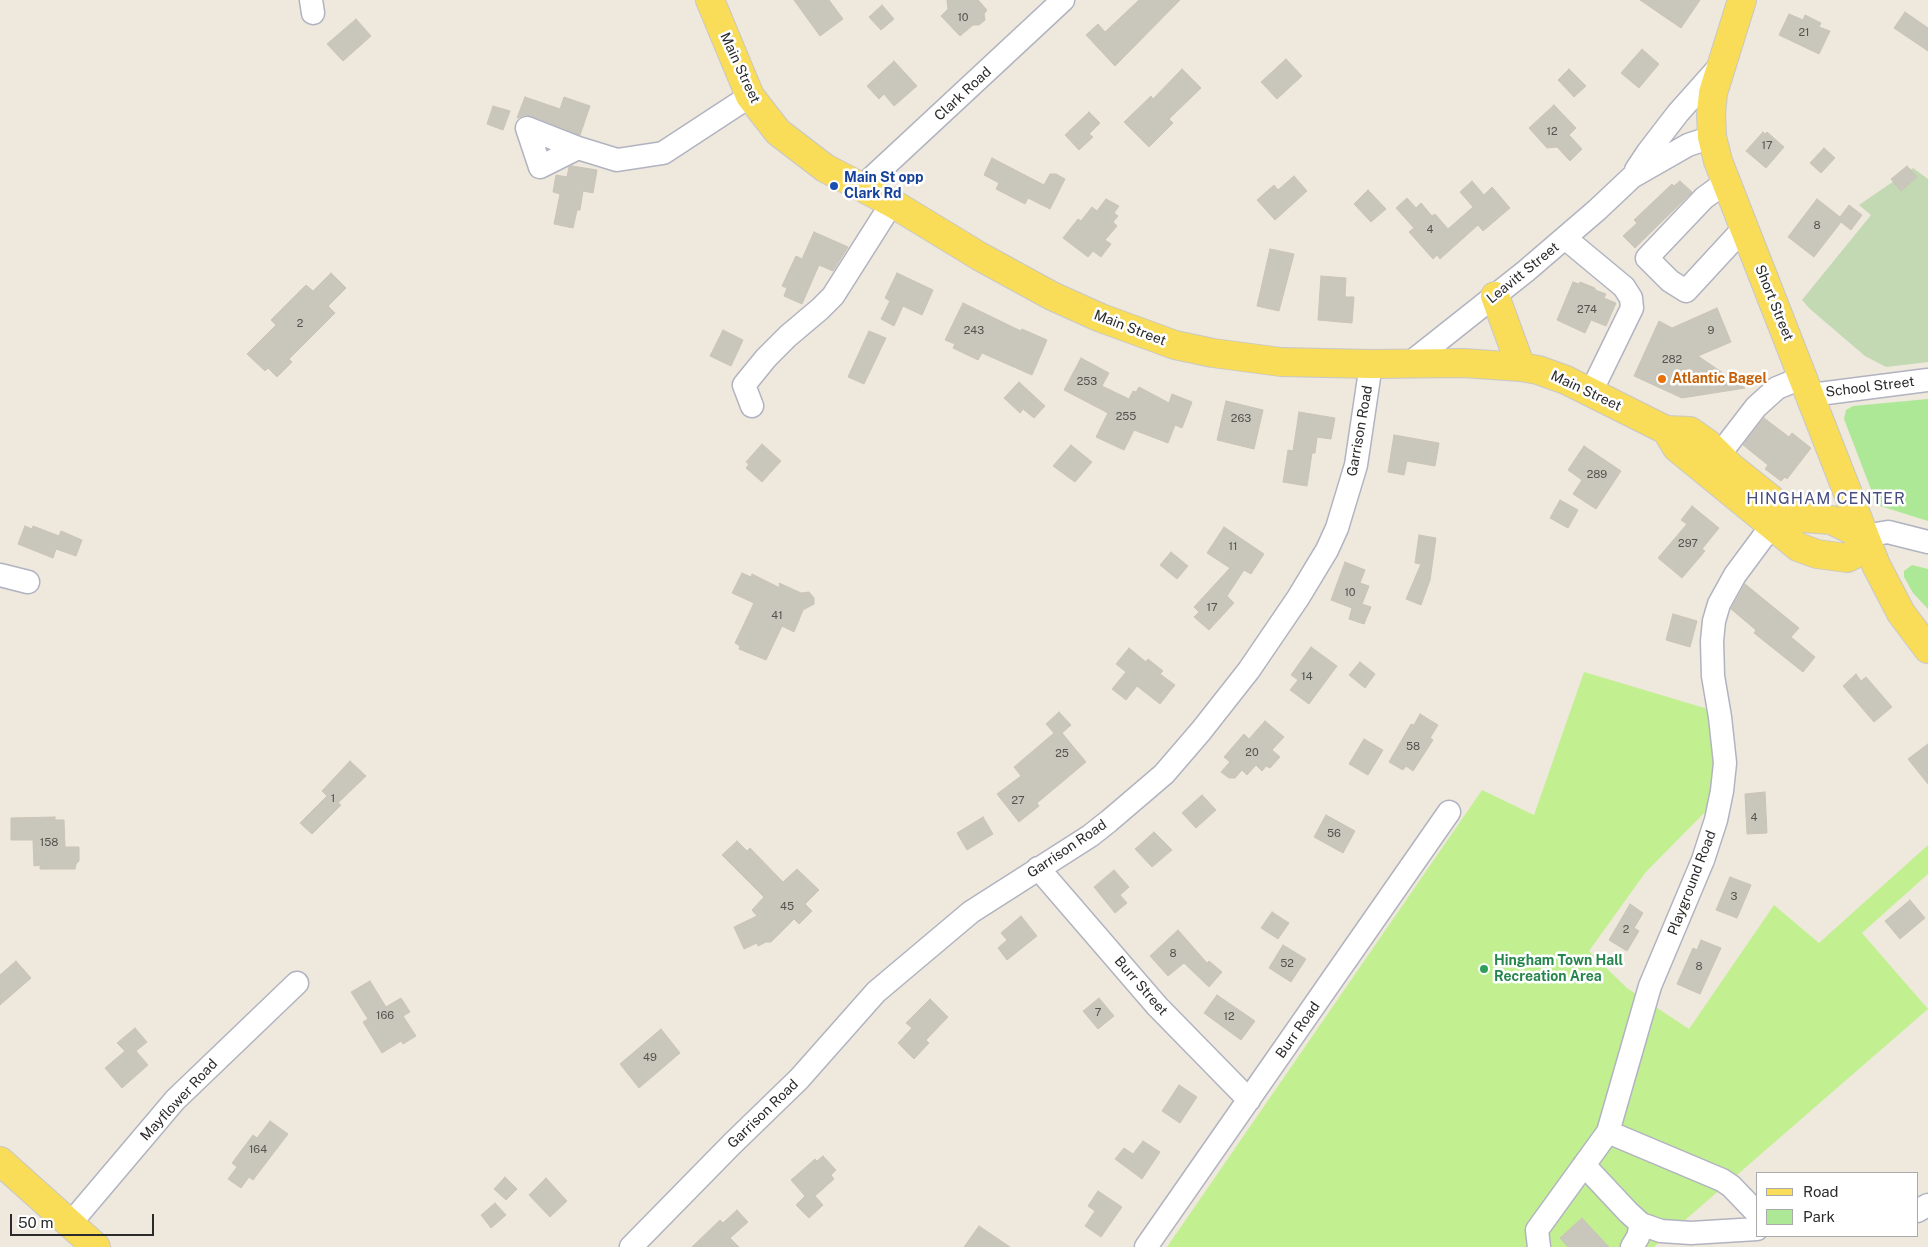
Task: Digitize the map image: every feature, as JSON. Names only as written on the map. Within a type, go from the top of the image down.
[{"type":"main road","name":"Main Street","points":[[710,0],[750,96],[778,132],[826,168],[892,203],[979,256],[1052,296],[1101,318],[1175,345],[1213,354],[1281,362],[1371,364],[1463,363],[1538,370],[1566,380],[1666,430],[1690,431],[1707,443],[1712,464],[1778,518],[1798,547],[1818,554],[1847,558],[1858,549],[1864,536],[1831,520],[1792,516],[1778,518]]},
{"type":"main road","name":"Leavitt Street","points":[[1720,66],[1742,0]]},
{"type":"main road","name":"Short Street","points":[[1720,66],[1713,93],[1711,114],[1712,137],[1726,182],[1808,386],[1864,536]]},
{"type":"main road","points":[[1495,296],[1520,367]]},
{"type":"main road","points":[[1864,536],[1896,606],[1928,649]]},
{"type":"main road","points":[[0,1161],[96,1247]]},
{"type":"street","name":"Clark Road","points":[[862,187],[1063,0]]},
{"type":"street","name":"Leavitt Street","points":[[1632,177],[1660,136],[1720,66]]},
{"type":"street","points":[[578,148],[617,160],[663,152],[750,96]]},
{"type":"street","name":"Leavitt Street","points":[[1410,363],[1565,238],[1632,177],[1688,145],[1712,137]]},
{"type":"street","points":[[1726,182],[1704,198],[1647,258],[1670,281],[1686,291],[1744,228]]},
{"type":"street","points":[[752,406],[744,385],[766,358],[788,336],[820,310],[833,296],[892,203]]},
{"type":"street","points":[[1565,238],[1624,287],[1631,298],[1632,308],[1591,392]]},
{"type":"street","name":"Garrison Road","points":[[631,1247],[732,1144],[799,1080],[876,992],[971,912],[1090,836],[1164,774],[1201,731],[1249,670],[1298,598],[1327,550],[1356,465],[1371,364]]},
{"type":"street","name":"School Street","points":[[1712,464],[1756,407],[1777,388],[1928,380]]},
{"type":"street","name":"Playground Road","points":[[1540,1247],[1537,1230],[1608,1132],[1650,986],[1703,860],[1716,820],[1725,763],[1713,676],[1712,640],[1714,621],[1719,604],[1735,575],[1778,518]]},
{"type":"street","points":[[1864,536],[1888,532],[1928,542]]},
{"type":"street","points":[[0,575],[28,582]]},
{"type":"street","name":"Burr Road","points":[[1146,1247],[1449,812]]},
{"type":"street","name":"Burr Street","points":[[1038,868],[1157,1006],[1249,1100]]},
{"type":"street","name":"Mayflower Road","points":[[70,1224],[175,1100],[297,983]]},
{"type":"street","points":[[1608,1132],[1722,1180],[1738,1192],[1756,1212]]},
{"type":"street","points":[[1584,1165],[1641,1224],[1661,1231],[1691,1234],[1756,1229]]},
{"type":"street","points":[[1632,1247],[1638,1237],[1641,1224]]},
{"type":"green space","points":[[1913,168],[1928,179],[1928,362],[1886,367],[1865,356],[1802,300],[1871,215],[1859,205]]},
{"type":"green space","points":[[1928,399],[1928,521],[1877,505],[1844,419],[1846,410],[1853,406]]},
{"type":"green space","points":[[1912,565],[1928,569],[1928,609],[1913,593],[1904,577],[1904,571]]},
{"type":"green space","name":"Hingham Town Hall Recreation Area","points":[[1584,672],[1708,709],[1715,762],[1711,806],[1645,873],[1589,951],[1627,988],[1689,1029],[1774,905],[1819,943],[1928,845],[1928,874],[1862,933],[1928,1009],[1654,1247],[1167,1247],[1482,790],[1534,815]]},
{"type":"building","points":[[794,0],[829,0],[843,19],[820,36]]},
{"type":"building","points":[[947,0],[978,0],[987,10],[984,14],[985,20],[979,25],[973,25],[960,36],[941,16],[948,9]]},
{"type":"building","points":[[1139,0],[1180,0],[1115,66],[1086,35],[1098,24],[1105,32]]},
{"type":"building","points":[[1640,0],[1700,0],[1681,28]]},
{"type":"building","points":[[882,5],[894,19],[881,30],[869,17]]},
{"type":"building","points":[[1905,12],[1928,28],[1928,51],[1894,28]]},
{"type":"building","points":[[1789,14],[1803,20],[1805,15],[1821,23],[1819,27],[1830,31],[1819,54],[1779,35]]},
{"type":"building","points":[[356,19],[371,36],[343,61],[327,44]]},
{"type":"building","points":[[1642,49],[1659,64],[1639,88],[1621,73]]},
{"type":"building","points":[[1286,59],[1302,76],[1277,99],[1261,82]]},
{"type":"building","points":[[894,61],[917,86],[894,106],[884,94],[879,99],[867,86]]},
{"type":"building","points":[[1182,69],[1201,88],[1169,119],[1173,123],[1149,147],[1124,122],[1151,96],[1153,99]]},
{"type":"building","points":[[1569,69],[1586,86],[1574,97],[1558,80]]},
{"type":"building","points":[[525,97],[560,109],[564,97],[590,106],[580,135],[532,116],[525,115],[517,118]]},
{"type":"building","points":[[1554,105],[1576,128],[1569,135],[1582,149],[1570,161],[1557,147],[1547,148],[1529,128]]},
{"type":"building","points":[[493,106],[510,111],[503,130],[487,124]]},
{"type":"building","points":[[1089,112],[1100,123],[1089,134],[1093,137],[1079,150],[1065,135]]},
{"type":"building","points":[[1763,132],[1765,134],[1767,132],[1784,147],[1766,168],[1746,151]]},
{"type":"building","points":[[1824,148],[1835,158],[1821,173],[1810,163]]},
{"type":"building","points":[[992,158],[1044,185],[1050,174],[1056,174],[1065,179],[1050,209],[1028,198],[1025,204],[996,189],[999,183],[984,175]]},
{"type":"building","points":[[1907,166],[1917,177],[1901,191],[1891,179]]},
{"type":"building","points":[[569,167],[597,170],[593,193],[583,191],[580,210],[577,210],[573,228],[554,224],[560,194],[553,192],[556,175],[567,177]]},
{"type":"building","points":[[1294,176],[1307,191],[1275,220],[1257,200],[1274,185],[1278,190]]},
{"type":"building","points":[[1472,181],[1484,195],[1492,187],[1510,208],[1483,231],[1478,225],[1440,259],[1437,255],[1433,259],[1409,232],[1414,228],[1396,208],[1407,198],[1416,208],[1421,203],[1432,216],[1435,214],[1448,229],[1473,207],[1460,192]]},
{"type":"building","points":[[1680,181],[1692,192],[1635,248],[1623,236],[1637,223],[1634,220],[1672,184],[1674,186]]},
{"type":"building","points":[[1368,190],[1386,209],[1371,222],[1354,204]]},
{"type":"building","points":[[1106,199],[1119,206],[1114,213],[1118,216],[1113,222],[1117,226],[1105,240],[1111,244],[1101,257],[1093,251],[1088,257],[1063,238],[1078,219],[1081,221],[1092,207],[1097,211]]},
{"type":"building","points":[[1817,199],[1840,217],[1849,205],[1862,215],[1851,230],[1841,222],[1814,257],[1788,237]]},
{"type":"building","points":[[814,232],[848,247],[833,271],[819,265],[802,304],[784,296],[787,288],[782,286],[796,256],[802,259]]},
{"type":"building","points":[[1270,249],[1294,254],[1279,311],[1257,306]]},
{"type":"building","points":[[331,273],[346,288],[328,306],[335,313],[289,359],[292,362],[277,377],[268,368],[265,371],[247,354],[276,325],[271,320],[306,285],[313,291]]},
{"type":"building","points":[[897,273],[933,290],[922,315],[903,306],[894,326],[881,319],[890,301],[885,298]]},
{"type":"building","points":[[1321,276],[1346,278],[1345,297],[1354,297],[1352,323],[1318,320]]},
{"type":"building","points":[[1573,282],[1579,284],[1580,282],[1595,288],[1595,290],[1606,294],[1604,298],[1616,303],[1606,326],[1591,320],[1585,333],[1557,320]]},
{"type":"building","points":[[963,303],[1021,331],[1022,329],[1047,340],[1032,375],[982,353],[978,360],[953,348],[955,344],[945,340]]},
{"type":"building","points":[[1717,308],[1731,342],[1698,356],[1745,388],[1682,398],[1634,376],[1659,321],[1672,328]]},
{"type":"building","points":[[723,330],[743,340],[731,366],[710,356]]},
{"type":"building","points":[[869,331],[886,338],[864,384],[848,377]]},
{"type":"building","points":[[1081,358],[1109,373],[1102,386],[1129,399],[1133,391],[1136,392],[1139,387],[1169,403],[1172,394],[1192,402],[1182,428],[1175,425],[1168,443],[1134,430],[1124,450],[1096,437],[1108,413],[1064,390]]},
{"type":"building","points":[[1019,382],[1045,406],[1034,418],[1023,409],[1020,413],[1004,398]]},
{"type":"building","points":[[1226,401],[1263,410],[1254,449],[1217,440]]},
{"type":"building","points":[[1299,412],[1335,418],[1331,439],[1317,437],[1315,453],[1312,453],[1307,486],[1283,482],[1288,450],[1293,451]]},
{"type":"building","points":[[1764,418],[1789,437],[1792,433],[1811,448],[1787,479],[1785,477],[1781,481],[1765,469],[1768,465],[1743,445]]},
{"type":"building","points":[[1394,435],[1439,443],[1435,466],[1407,461],[1404,475],[1388,472]]},
{"type":"building","points":[[762,444],[781,461],[762,482],[746,468],[749,464],[746,462]]},
{"type":"building","points":[[1071,445],[1092,462],[1075,482],[1053,466]]},
{"type":"building","points":[[1584,446],[1621,471],[1596,509],[1573,494],[1582,480],[1568,470]]},
{"type":"building","points":[[1560,500],[1578,510],[1568,528],[1550,518]]},
{"type":"building","points":[[1692,506],[1719,528],[1702,549],[1705,551],[1682,578],[1658,558],[1687,524],[1681,520]]},
{"type":"building","points":[[25,526],[32,529],[33,526],[59,536],[61,531],[82,540],[76,556],[56,549],[53,558],[18,544]]},
{"type":"building","points":[[1224,527],[1264,554],[1251,574],[1244,570],[1227,596],[1234,603],[1209,630],[1194,617],[1199,612],[1194,607],[1230,568],[1207,553]]},
{"type":"building","points":[[1419,535],[1436,538],[1430,580],[1421,605],[1406,599],[1421,564],[1415,563]]},
{"type":"building","points":[[1171,552],[1188,566],[1177,579],[1160,565]]},
{"type":"building","points":[[1345,562],[1365,570],[1360,583],[1369,586],[1362,604],[1371,607],[1364,624],[1349,619],[1352,608],[1331,600]]},
{"type":"building","points":[[742,573],[751,577],[752,574],[780,588],[779,583],[801,593],[809,592],[814,598],[814,604],[803,610],[794,632],[782,626],[766,660],[739,649],[740,646],[735,643],[754,603],[732,593]]},
{"type":"building","points":[[1745,584],[1799,628],[1791,637],[1815,657],[1803,672],[1754,633],[1756,630],[1731,609]]},
{"type":"building","points":[[1673,614],[1697,621],[1690,647],[1666,640]]},
{"type":"building","points":[[1311,647],[1337,666],[1309,704],[1290,690],[1298,680],[1291,675]]},
{"type":"building","points":[[1129,648],[1146,662],[1148,659],[1163,671],[1160,674],[1175,685],[1160,704],[1137,686],[1126,700],[1112,689],[1126,672],[1116,664]]},
{"type":"building","points":[[1360,662],[1375,674],[1365,688],[1349,675]]},
{"type":"building","points":[[1856,674],[1861,681],[1866,677],[1892,707],[1874,722],[1843,686]]},
{"type":"building","points":[[1059,712],[1071,725],[1062,733],[1086,762],[1037,803],[1039,806],[1019,822],[997,794],[1021,776],[1014,767],[1054,733],[1046,724]]},
{"type":"building","points":[[1420,714],[1438,725],[1430,738],[1433,740],[1413,771],[1406,766],[1403,770],[1389,762],[1411,724],[1414,725]]},
{"type":"building","points":[[1265,721],[1284,737],[1272,750],[1280,757],[1270,768],[1266,766],[1262,771],[1256,765],[1247,775],[1242,770],[1235,778],[1229,778],[1221,772],[1230,762],[1224,757],[1244,734],[1249,739]]},
{"type":"building","points":[[1364,739],[1383,750],[1368,775],[1349,764]]},
{"type":"building","points":[[1928,744],[1928,784],[1908,759]]},
{"type":"building","points":[[350,761],[366,776],[338,803],[341,805],[312,834],[300,823],[327,796],[322,791]]},
{"type":"building","points":[[1765,792],[1767,833],[1747,834],[1745,794]]},
{"type":"building","points":[[1202,795],[1216,810],[1196,828],[1182,813]]},
{"type":"building","points":[[1326,815],[1355,831],[1343,853],[1314,837]]},
{"type":"building","points":[[55,817],[55,820],[64,820],[65,847],[79,847],[79,861],[75,869],[40,869],[40,865],[34,866],[33,840],[11,840],[11,818]]},
{"type":"building","points":[[983,817],[993,834],[967,850],[957,833]]},
{"type":"building","points":[[1154,832],[1172,850],[1152,867],[1135,849]]},
{"type":"building","points":[[737,841],[747,851],[750,848],[783,882],[797,869],[819,890],[805,904],[812,911],[799,924],[794,919],[771,942],[758,946],[757,943],[744,949],[734,927],[757,916],[752,910],[764,897],[722,855]]},
{"type":"building","points":[[1114,870],[1129,887],[1120,895],[1127,903],[1115,913],[1094,887]]},
{"type":"building","points":[[1730,877],[1751,885],[1737,918],[1716,910]]},
{"type":"building","points":[[1910,900],[1925,918],[1900,939],[1885,921]]},
{"type":"building","points":[[1630,904],[1643,913],[1634,928],[1639,931],[1627,951],[1609,940]]},
{"type":"building","points":[[1272,912],[1289,923],[1278,939],[1261,928]]},
{"type":"building","points":[[1021,916],[1037,936],[1007,960],[998,948],[1007,940],[1001,933]]},
{"type":"building","points":[[1178,930],[1207,963],[1209,961],[1222,972],[1209,987],[1184,963],[1168,976],[1150,956]]},
{"type":"building","points":[[1701,940],[1721,948],[1700,994],[1677,984],[1693,948],[1697,950]]},
{"type":"building","points":[[1283,945],[1306,959],[1291,982],[1269,968]]},
{"type":"building","points":[[16,961],[31,978],[0,1005],[0,975]]},
{"type":"building","points":[[370,981],[386,1007],[401,998],[410,1012],[403,1016],[416,1036],[403,1044],[401,1041],[382,1053],[363,1022],[368,1019],[351,992]]},
{"type":"building","points":[[1217,995],[1255,1021],[1241,1040],[1204,1013]]},
{"type":"building","points":[[1099,998],[1114,1016],[1098,1029],[1083,1011]]},
{"type":"building","points":[[930,999],[948,1017],[926,1040],[929,1043],[914,1059],[898,1043],[912,1028],[906,1023]]},
{"type":"building","points":[[135,1028],[147,1042],[136,1051],[148,1065],[122,1088],[105,1068],[125,1051],[117,1043]]},
{"type":"building","points":[[661,1029],[680,1053],[639,1088],[620,1064]]},
{"type":"building","points":[[1179,1085],[1197,1097],[1180,1123],[1162,1111]]},
{"type":"building","points":[[270,1121],[288,1134],[253,1180],[249,1177],[241,1188],[228,1179],[237,1167],[232,1163],[253,1135],[257,1138]]},
{"type":"building","points":[[1143,1141],[1160,1152],[1142,1179],[1115,1159],[1124,1148],[1133,1154]]},
{"type":"building","points":[[823,1156],[836,1170],[831,1175],[834,1179],[815,1196],[823,1205],[809,1218],[796,1205],[805,1196],[791,1180],[815,1159],[817,1161]]},
{"type":"building","points":[[505,1177],[517,1189],[506,1200],[494,1189]]},
{"type":"building","points":[[546,1178],[567,1201],[550,1217],[529,1195]]},
{"type":"building","points":[[1098,1191],[1122,1207],[1101,1237],[1085,1226],[1095,1211],[1088,1206]]},
{"type":"building","points":[[495,1203],[506,1215],[491,1228],[481,1215]]},
{"type":"building","points":[[737,1210],[748,1222],[730,1238],[739,1247],[692,1247],[720,1220],[723,1223]]},
{"type":"building","points":[[1582,1218],[1609,1247],[1568,1247],[1560,1238]]},
{"type":"building","points":[[979,1226],[1010,1247],[964,1247]]},
{"type":"place","name":"Main St opp Clark Rd","points":[[834,186]]},
{"type":"place","name":"Atlantic Bagel","points":[[1662,379]]},
{"type":"place","name":"Hingham Town Hall Recreation Area","points":[[1484,969]]},
{"type":"district","name":"HINGHAM CENTER","points":[[1826,499]]}]
